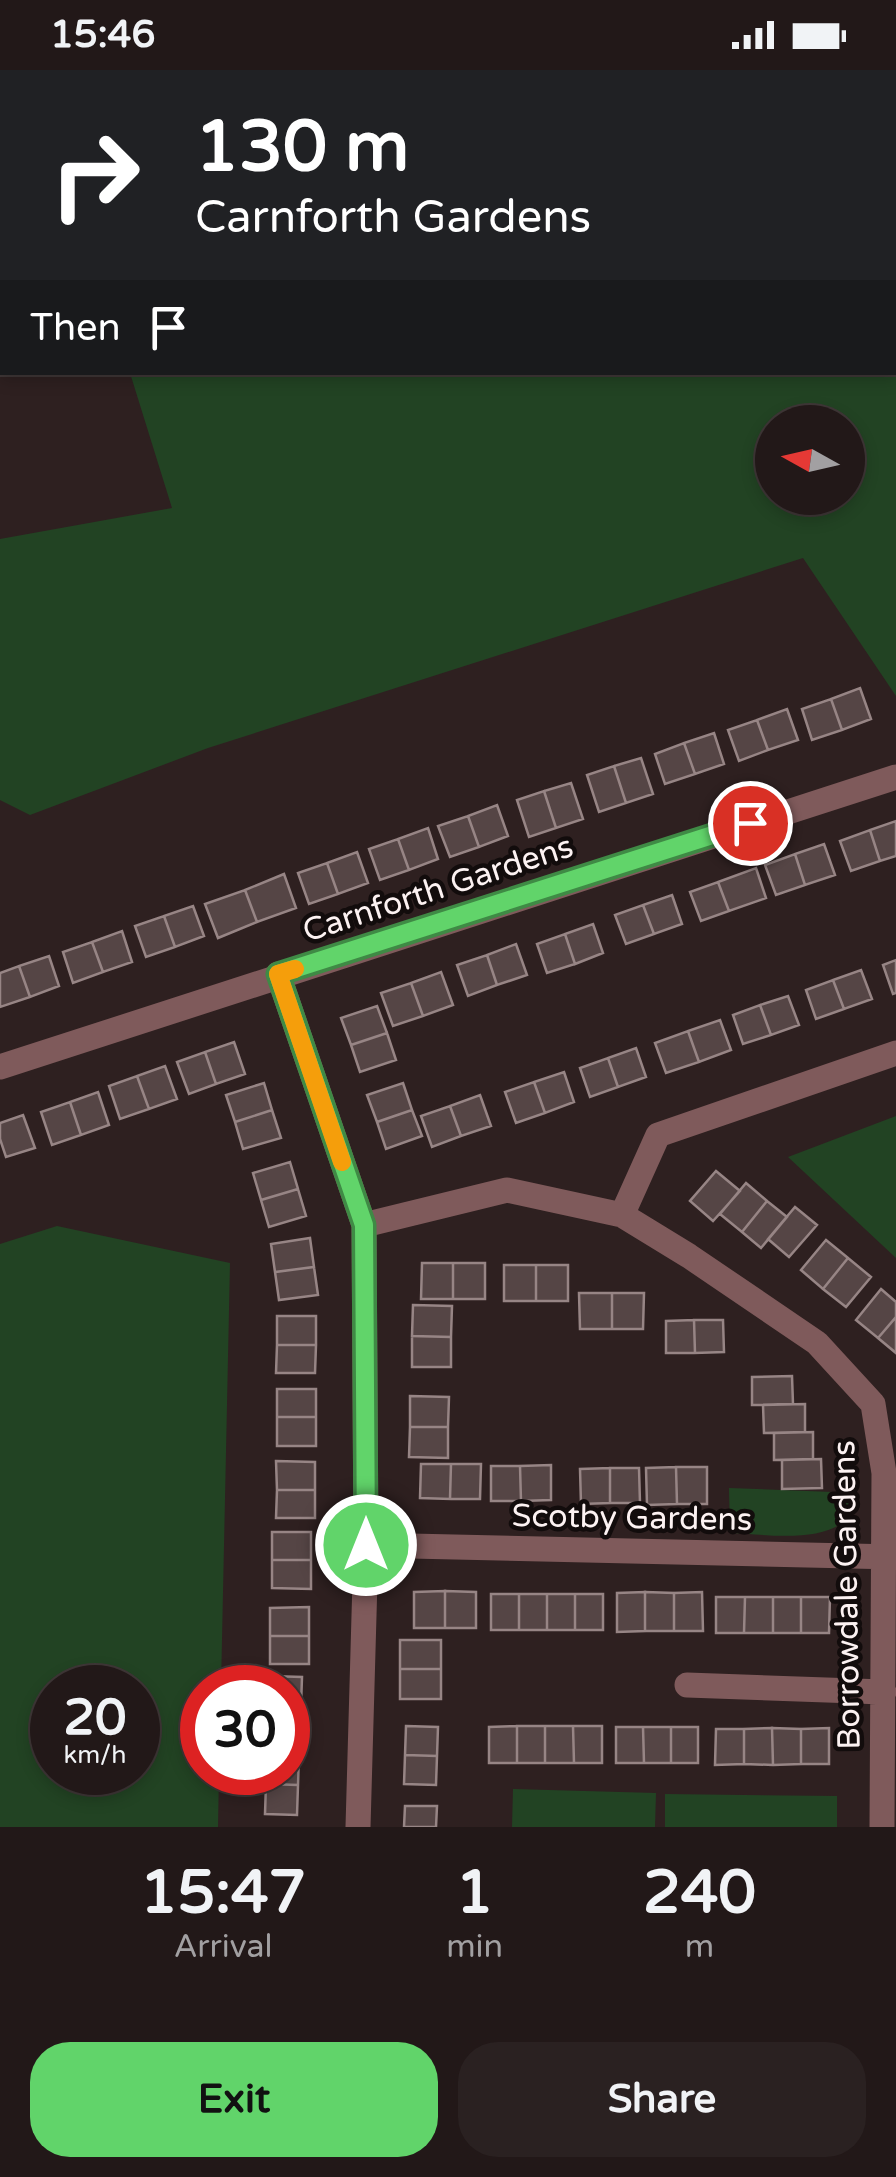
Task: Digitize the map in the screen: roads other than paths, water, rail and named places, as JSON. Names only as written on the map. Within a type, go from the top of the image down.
[{"type":"street","name":"Carnforth Gardens","points":[[0,1067],[896,776]]},
{"type":"street","points":[[278,974],[364,1225],[366,1545],[358,1827]]},
{"type":"street","points":[[622,1216],[658,1135],[896,1053]]},
{"type":"street","name":"Borrowdale Gardens","points":[[364,1225],[506,1190],[622,1216],[690,1256],[817,1343],[873,1404],[884,1473],[890,1557],[884,1692],[887,1825]]},
{"type":"street","name":"Scotby Gardens","points":[[366,1545],[890,1557]]},
{"type":"street","points":[[687,1685],[884,1692]]}]
